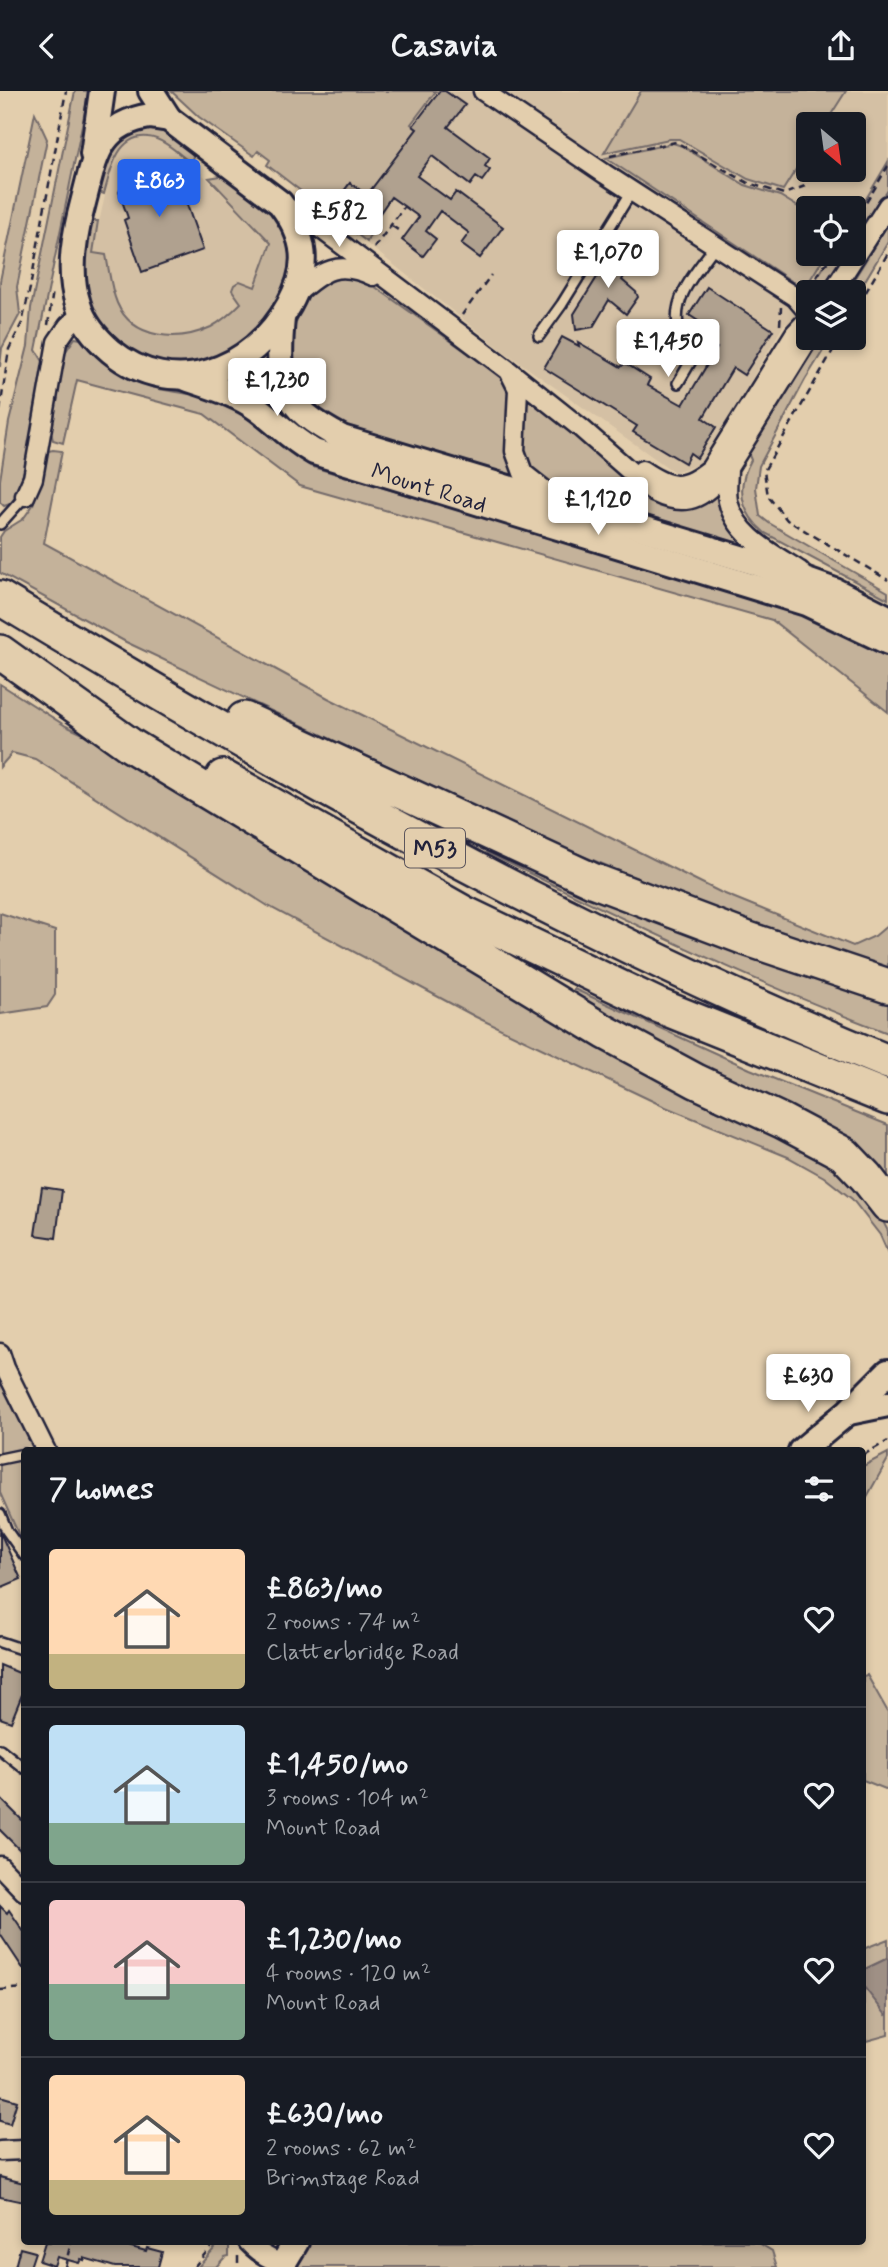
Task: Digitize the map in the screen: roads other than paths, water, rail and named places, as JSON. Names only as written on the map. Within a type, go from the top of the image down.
[{"type":"highway","name":"M53","points":[[0,598],[191,712],[446,854],[794,1024],[888,1062]]},
{"type":"highway","points":[[48,626],[592,880],[748,939],[888,986]]},
{"type":"highway","name":"M53","points":[[0,650],[466,913],[657,1005],[888,1098]]},
{"type":"highway","points":[[0,650],[130,745],[594,1025],[696,1081],[782,1121],[844,1154],[888,1205]]},
{"type":"main road","points":[[102,91],[91,169],[77,225],[71,272],[78,305],[100,341],[122,360],[142,371],[160,376],[182,377],[220,369],[243,357],[273,330],[294,296],[303,275],[304,258],[300,235],[281,203],[169,120],[151,91]]},
{"type":"main road","points":[[91,169],[100,146],[120,124],[134,118],[150,116],[169,120]]},
{"type":"main road","name":"Mount Road","points":[[282,318],[279,355],[282,376],[289,394],[300,411],[342,438],[754,562],[835,591],[888,618]]},
{"type":"main road","name":"Mount Road","points":[[182,377],[234,395],[256,408],[293,441],[314,452],[806,603],[888,642]]},
{"type":"main road","points":[[806,1447],[848,1412],[888,1372]]},
{"type":"main road","points":[[848,1412],[888,1404]]},
{"type":"main road","points":[[282,2265],[294,2245]]},
{"type":"street","points":[[483,91],[796,299]]},
{"type":"street","points":[[281,203],[308,219],[508,370],[582,429],[629,472],[667,499],[692,499],[713,487],[728,468],[801,350]]},
{"type":"street","points":[[840,280],[888,205]]},
{"type":"street","points":[[294,296],[316,276],[335,268],[355,268],[395,286]]},
{"type":"street","points":[[25,496],[33,478],[57,342],[68,326],[82,313]]},
{"type":"street","points":[[582,429],[665,484],[677,486],[697,479],[710,469],[796,332]]},
{"type":"street","points":[[508,370],[518,389],[514,451],[523,473],[563,504]]},
{"type":"street","name":"Mount Road","points":[[728,468],[728,501],[740,528],[763,548],[835,591]]},
{"type":"street","points":[[0,1353],[5,1369],[44,1447]]},
{"type":"street","points":[[0,1866],[21,1888]]},
{"type":"street","points":[[0,2151],[21,2150]]},
{"type":"street","points":[[251,2245],[282,2265]]},
{"type":"lane","points":[[538,336],[562,304],[632,191]]},
{"type":"lane","points":[[678,383],[691,362],[679,329],[679,301],[715,246]]},
{"type":"lane","points":[[0,524],[25,496]]},
{"type":"lane","points":[[0,1459],[21,1455]]},
{"type":"lane","points":[[0,1514],[21,1550]]},
{"type":"lane","points":[[0,1642],[21,1649]]},
{"type":"lane","points":[[0,1749],[21,1766]]}]
